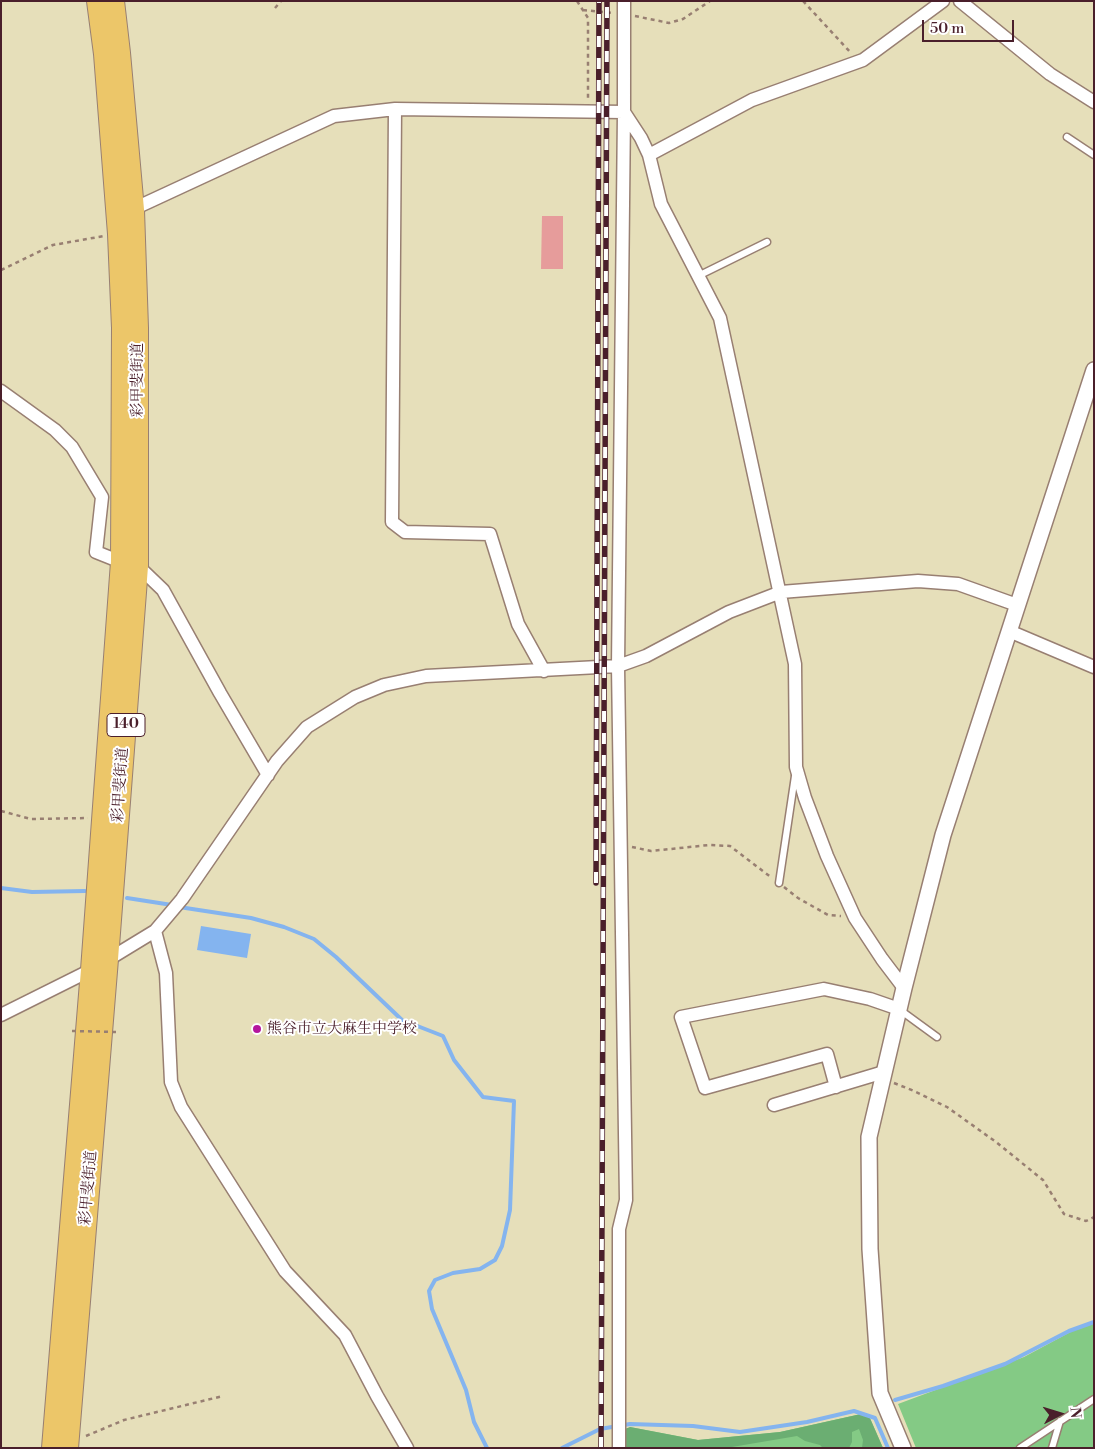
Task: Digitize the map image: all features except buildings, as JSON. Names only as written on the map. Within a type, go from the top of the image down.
[{"type":"highway","name":"彩甲斐街道","points":[[77,1445],[108,959],[129,564],[138,328],[125,212],[97,1]]},
{"type":"highway","name":"彩甲斐街道","points":[[52,1448],[102,818],[129,564],[118,234],[125,212],[120,53],[114,1]]},
{"type":"street","points":[[648,155],[752,100],[863,60],[943,1]]},
{"type":"street","points":[[960,1],[1050,74],[1094,102]]},
{"type":"street","points":[[619,1441],[619,1229],[626,1200],[618,666],[624,8]]},
{"type":"street","points":[[125,212],[334,116],[395,109],[624,112]]},
{"type":"street","points":[[395,109],[392,522],[405,532],[490,534],[518,624],[544,671]]},
{"type":"street","points":[[624,112],[642,138],[661,204],[720,318],[781,592],[795,664],[796,767],[812,815],[855,918],[904,988]]},
{"type":"street","points":[[903,1448],[880,1393],[870,1249],[870,1137],[942,835],[1017,605],[1090,397],[1094,370]]},
{"type":"street","points":[[1,391],[54,430],[72,447],[102,496],[96,552],[129,564],[163,590],[268,775]]},
{"type":"street","points":[[1,1015],[91,970],[155,931],[182,898],[277,761],[307,727],[355,697],[384,685],[426,676],[618,666],[646,656],[729,612],[781,592],[918,580],[958,584],[1017,605]]},
{"type":"street","points":[[1009,632],[1094,667]]},
{"type":"street","points":[[155,931],[166,973],[172,1082],[181,1107],[285,1271],[345,1335],[407,1448]]},
{"type":"street","points":[[836,1087],[827,1054],[705,1088],[680,1017],[824,989],[870,998],[899,1009]]},
{"type":"street","points":[[774,1105],[836,1087],[884,1076]]},
{"type":"lane","points":[[1067,137],[1094,156]]},
{"type":"lane","points":[[698,276],[767,242]]},
{"type":"lane","points":[[779,884],[796,767]]},
{"type":"lane","points":[[899,1009],[937,1037]]},
{"type":"lane","points":[[1020,1448],[1094,1399]]},
{"type":"lane","points":[[1052,1448],[1060,1421]]},
{"type":"path","points":[[275,8],[281,1]]},
{"type":"path","points":[[577,1],[588,18],[588,111]]},
{"type":"path","points":[[583,10],[624,8],[669,23],[684,19],[710,1]]},
{"type":"path","points":[[803,1],[858,61]]},
{"type":"path","points":[[1,270],[53,245],[118,234]]},
{"type":"path","points":[[1,811],[30,819],[102,818]]},
{"type":"path","points":[[620,845],[651,851],[709,845],[730,846],[798,898],[828,914],[855,918]]},
{"type":"path","points":[[72,1031],[117,1032]]},
{"type":"path","points":[[884,1076],[947,1107],[996,1142],[1044,1180],[1064,1214],[1086,1221],[1094,1217]]},
{"type":"path","points":[[77,1445],[86,1436],[124,1420],[223,1396]]},
{"type":"green space","points":[[1094,1322],[1094,1448],[916,1448],[898,1404],[1024,1357],[1076,1329]]},
{"type":"green space","points":[[861,1414],[869,1416],[883,1448],[622,1448],[630,1427],[698,1440],[780,1432]]},
{"type":"green space","points":[[861,1414],[869,1416],[883,1448],[862,1448],[863,1440],[859,1429],[852,1432],[852,1442],[849,1448],[823,1448],[797,1436],[726,1448],[622,1448],[622,1430],[630,1427],[698,1440],[780,1432]]},
{"type":"water","points":[[201,926],[251,934],[247,958],[197,950]]},
{"type":"waterway","points":[[1,888],[32,892],[85,891]]},
{"type":"waterway","points":[[127,898],[172,905]]},
{"type":"waterway","points":[[179,907],[251,918],[284,927],[314,939],[336,957],[402,1020],[443,1036],[454,1060],[483,1097],[514,1101],[510,1210],[502,1246],[495,1260],[480,1269],[453,1273],[435,1280],[429,1291],[432,1309],[466,1390],[474,1422],[487,1448]]},
{"type":"waterway","points":[[895,1400],[943,1386],[1005,1364],[1069,1331],[1094,1322]]},
{"type":"waterway","points":[[562,1448],[600,1429],[630,1424],[693,1426],[740,1432],[807,1422],[854,1411],[875,1418],[888,1448]]},
{"type":"railway","points":[[596,883],[599,1]]},
{"type":"railway","points":[[601,1448],[607,1]]},
{"type":"place","name":"熊谷市立大麻生中学校","points":[[257,1029]]}]
